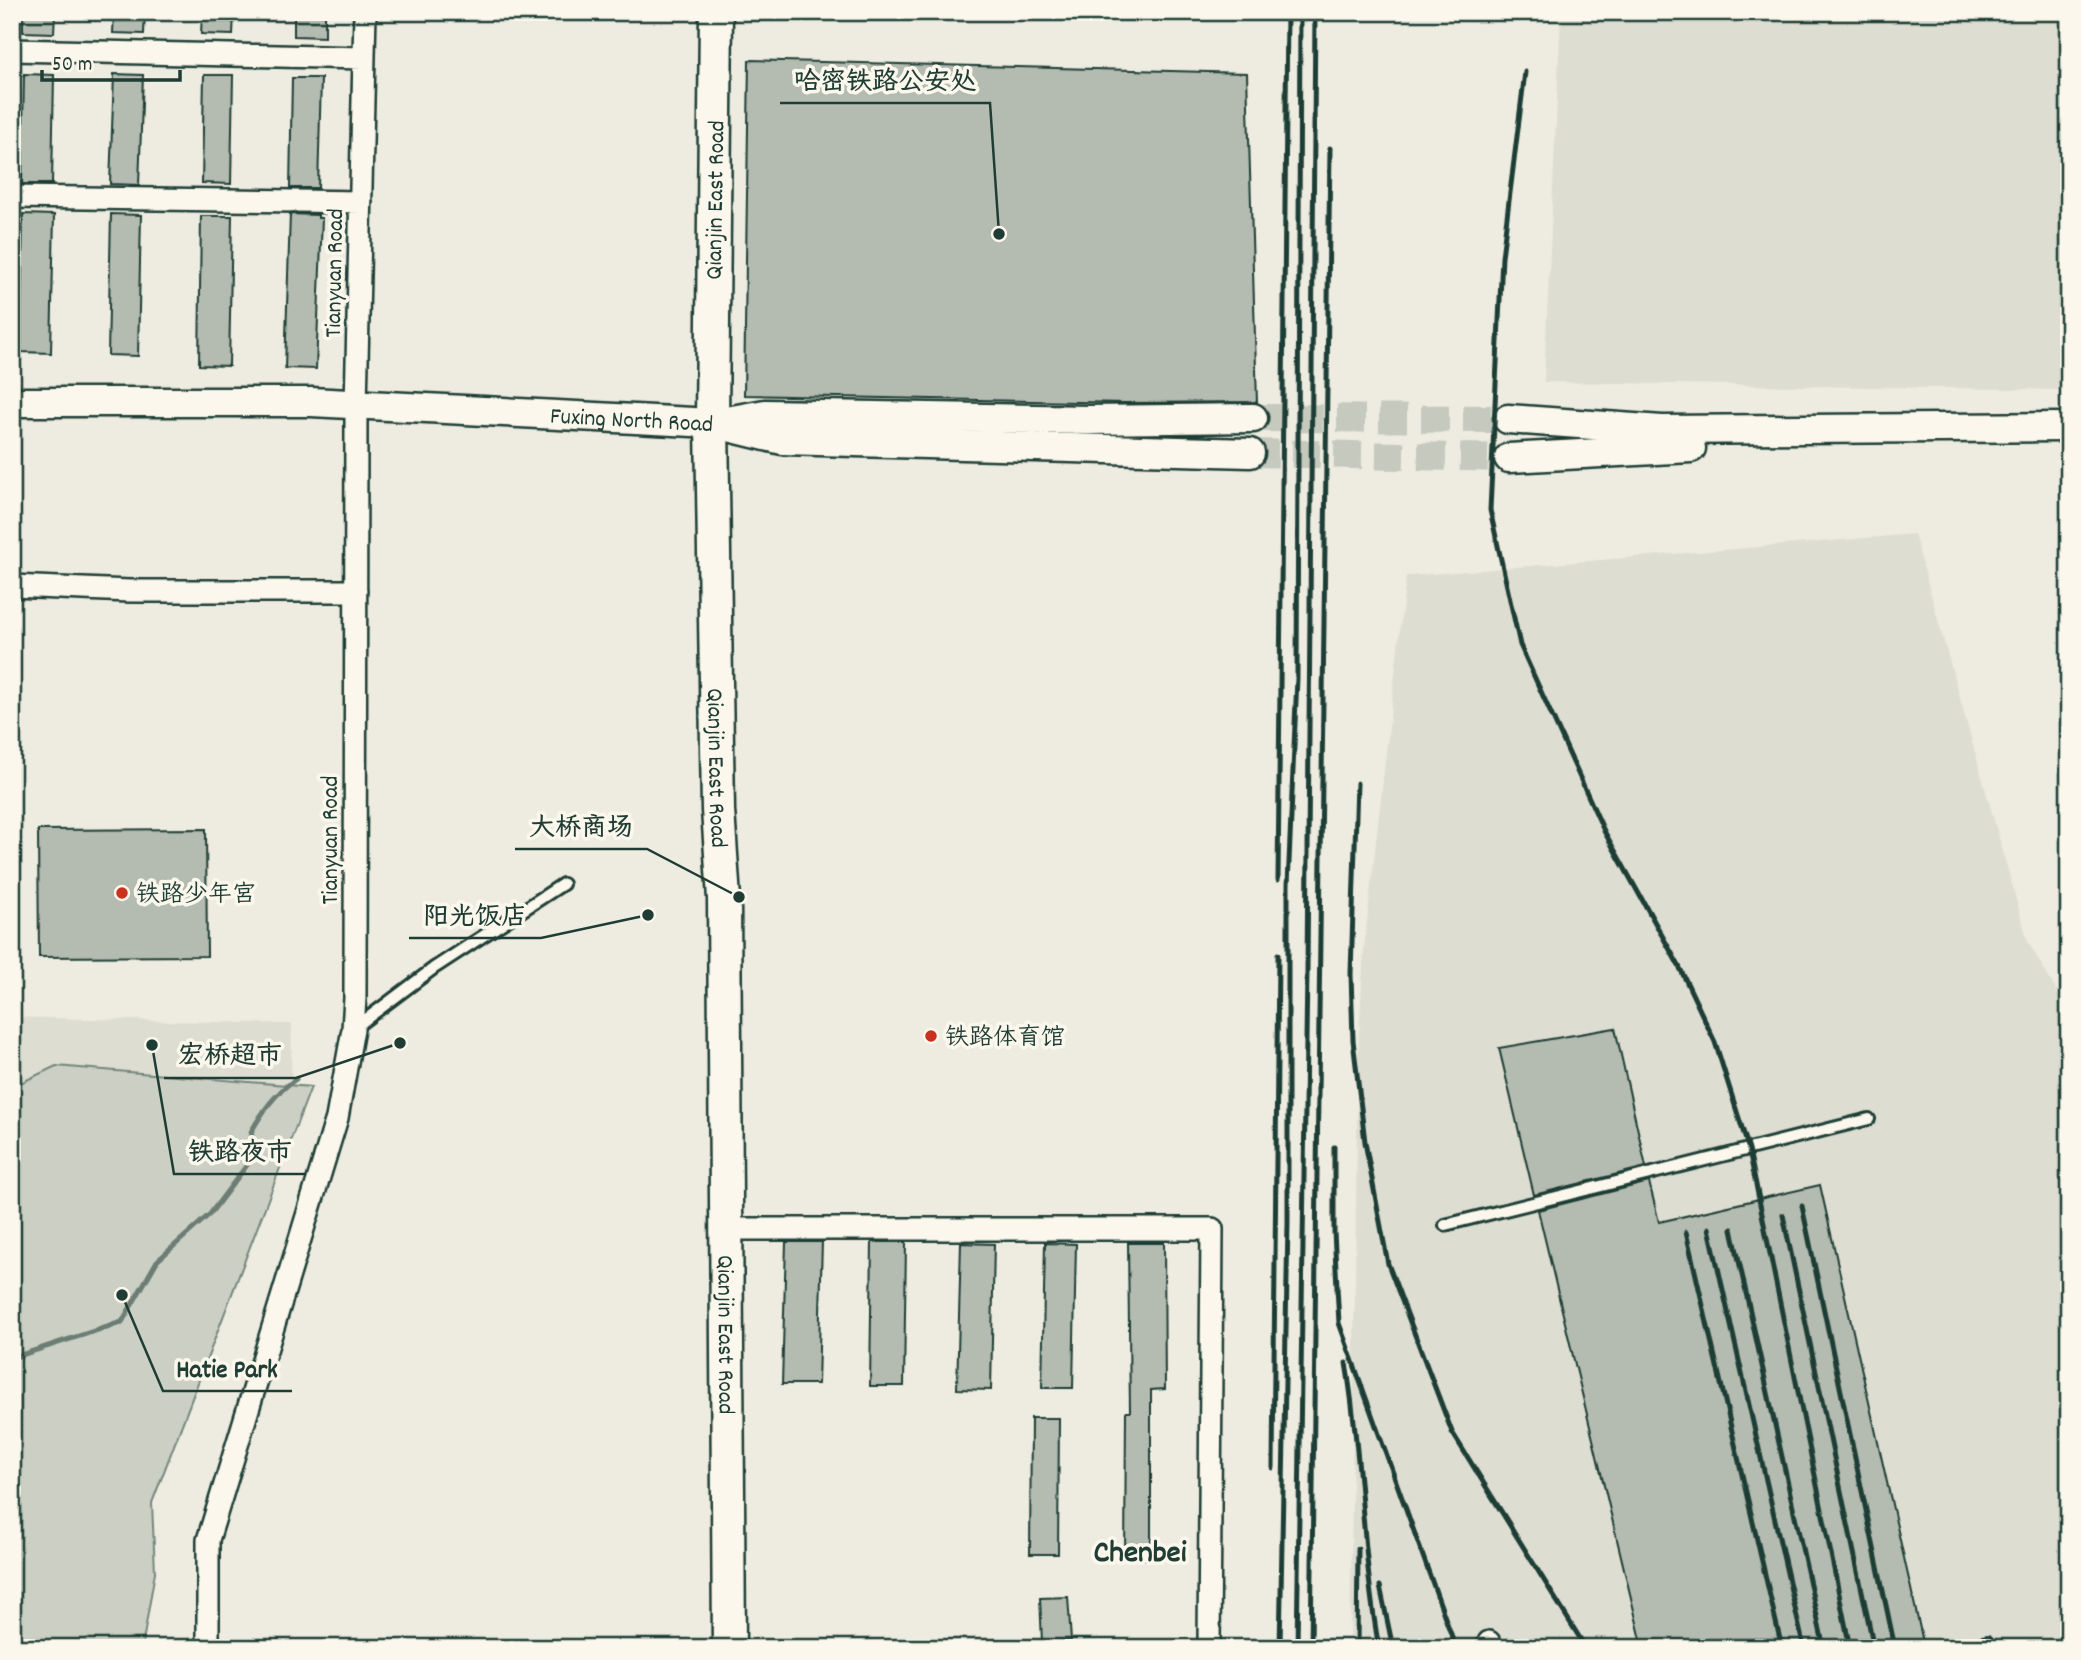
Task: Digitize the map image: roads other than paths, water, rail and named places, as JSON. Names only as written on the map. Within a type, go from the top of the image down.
[{"type":"main road","name":"Qianjin East Road","points":[[716,12],[712,424],[718,810],[724,899],[729,1648]]},
{"type":"street","name":"Tianyuan Road","points":[[208,1648],[208,1539],[337,1118],[355,998],[356,406],[365,12]]},
{"type":"street","points":[[12,50],[364,58]]},
{"type":"street","points":[[12,197],[361,202]]},
{"type":"street","name":"Fuxing North Road","points":[[12,402],[312,402],[712,424],[782,440],[1250,453]]},
{"type":"street","points":[[712,424],[765,414],[1088,420],[1253,418]]},
{"type":"street","points":[[1508,419],[1662,430],[2069,427]]},
{"type":"street","points":[[1509,458],[1663,449],[2069,445]]},
{"type":"street","points":[[12,586],[130,592],[356,591]]},
{"type":"street","points":[[725,1229],[1212,1230],[1209,1648]]},
{"type":"lane","points":[[352,1029],[434,968],[564,884]]},
{"type":"lane","points":[[1445,1225],[1869,1119]]},
{"type":"lane","points":[[1961,1648],[1987,1642]]},
{"type":"waterway","points":[[12,1358],[122,1322],[157,1261],[210,1214],[256,1153],[251,1132],[270,1103],[296,1079]]},
{"type":"tunnel","points":[[1253,418],[1508,419]]},
{"type":"tunnel","points":[[1250,453],[1509,458]]},
{"type":"railway","points":[[1278,880],[1287,12]]},
{"type":"railway","points":[[1280,1648],[1288,1223],[1288,885],[1297,678],[1300,12]]},
{"type":"railway","points":[[1297,1648],[1307,972],[1315,12]]},
{"type":"railway","points":[[1525,72],[1502,257],[1490,510],[1520,645],[1604,831],[1679,966],[1715,1042],[1749,1150],[1850,1648]]},
{"type":"railway","points":[[1311,1648],[1330,148]]},
{"type":"railway","points":[[1357,783],[1351,974],[1353,1040],[1365,1142],[1388,1264],[1452,1432],[1586,1648]]},
{"type":"railway","points":[[1273,1468],[1278,954]]},
{"type":"railway","points":[[1334,1147],[1334,1232],[1339,1323],[1456,1648]]},
{"type":"railway","points":[[1802,1206],[1895,1648]]},
{"type":"railway","points":[[1783,1215],[1874,1648]]},
{"type":"railway","points":[[1709,1228],[1804,1648]]},
{"type":"railway","points":[[1732,1229],[1824,1648]]},
{"type":"railway","points":[[1686,1232],[1782,1648]]},
{"type":"railway","points":[[1346,1363],[1379,1648]]},
{"type":"railway","points":[[1357,1648],[1358,1549]]},
{"type":"railway","points":[[1380,1586],[1393,1648]]},
{"type":"place","name":"哈密铁路公安处","points":[[999,234]]},
{"type":"place","name":"铁路少年宫","points":[[122,893]]},
{"type":"place","name":"大桥商场","points":[[739,897]]},
{"type":"place","name":"阳光饭店","points":[[648,915]]},
{"type":"place","name":"铁路体育馆","points":[[931,1036]]},
{"type":"place","name":"宏桥超市","points":[[400,1043]]},
{"type":"place","name":"铁路夜市","points":[[152,1045]]},
{"type":"place","name":"Hatie Park","points":[[122,1295]]},
{"type":"district","name":"Chenbei","points":[[1140,1550]]}]
